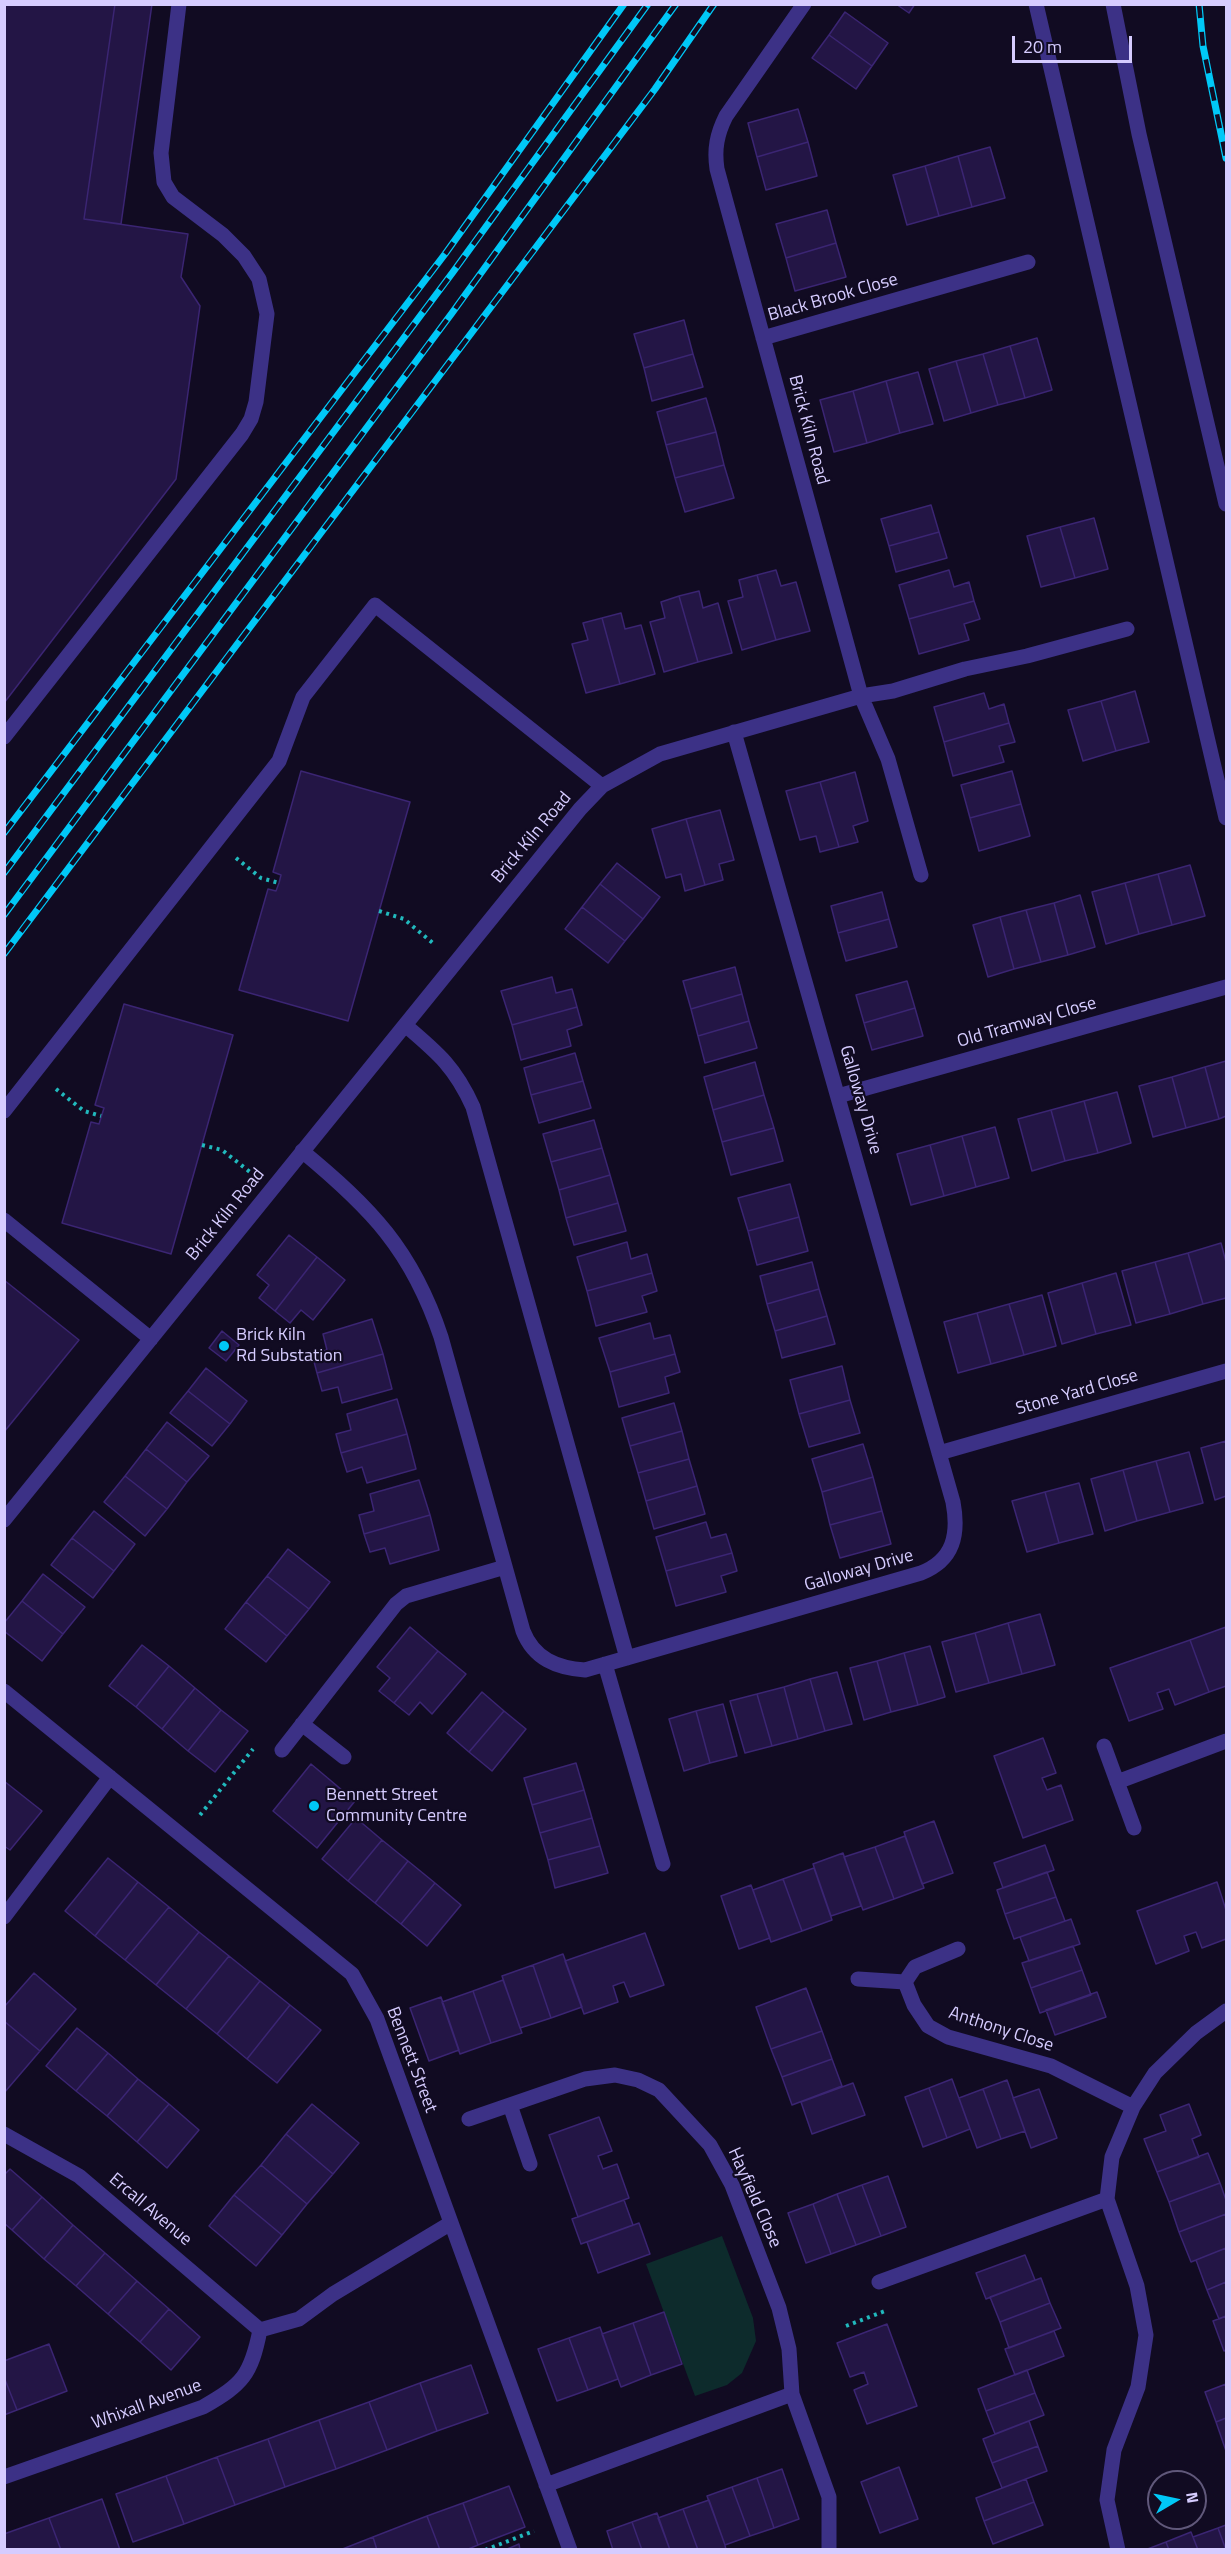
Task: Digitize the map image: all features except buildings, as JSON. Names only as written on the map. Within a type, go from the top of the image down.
[{"type":"street","points":[[4,737],[242,434],[251,419],[256,402],[267,314],[259,279],[224,235],[173,197],[164,182],[161,153],[179,4]]},
{"type":"street","name":"Brick Kiln Road","points":[[4,1520],[580,808],[602,786],[660,754],[861,696],[716,162],[719,130],[726,116],[804,4]]},
{"type":"street","points":[[1036,4],[1176,611],[1227,818]]},
{"type":"street","points":[[1113,4],[1138,134],[1227,504]]},
{"type":"street","name":"Black Brook Close","points":[[763,338],[1028,262]]},
{"type":"street","points":[[4,1111],[279,761],[303,697],[375,605],[602,786]]},
{"type":"street","points":[[921,875],[888,759],[861,696],[894,691],[965,669],[1027,657],[1127,629]]},
{"type":"street","name":"Galloway Drive","points":[[302,1151],[370,1211],[403,1253],[417,1280],[441,1337],[523,1631],[527,1641],[548,1662],[585,1670],[934,1569],[950,1550],[955,1536],[956,1522],[939,1453],[734,732]]},
{"type":"street","name":"Old Tramway Close","points":[[838,1096],[1227,987]]},
{"type":"street","points":[[405,1025],[442,1057],[461,1082],[473,1107],[627,1658]]},
{"type":"street","points":[[4,1220],[151,1339]]},
{"type":"street","name":"Stone Yard Close","points":[[939,1453],[1227,1371]]},
{"type":"street","points":[[282,1750],[396,1604],[406,1596],[505,1567]]},
{"type":"street","points":[[605,1664],[663,1864]]},
{"type":"street","name":"Bennett Street","points":[[4,1691],[352,1974],[377,2019],[570,2550]]},
{"type":"street","points":[[302,1724],[344,1757]]},
{"type":"street","points":[[1117,1782],[1227,1741]]},
{"type":"street","points":[[1104,1746],[1134,1828]]},
{"type":"street","points":[[4,1917],[110,1778]]},
{"type":"street","points":[[858,1978],[905,1982],[915,1967],[958,1949]]},
{"type":"street","name":"Anthony Close","points":[[905,1982],[928,2026],[948,2037],[1051,2066],[1132,2107]]},
{"type":"street","points":[[1118,2550],[1107,2500],[1114,2450],[1138,2387],[1146,2335],[1137,2286],[1107,2199],[1112,2157],[1132,2107],[1155,2073],[1196,2033],[1227,2011]]},
{"type":"street","name":"Hayfield Close","points":[[469,2119],[585,2079],[615,2075],[638,2080],[659,2090],[710,2145],[732,2185],[779,2308],[789,2349],[792,2394],[830,2497],[830,2550]]},
{"type":"street","points":[[510,2105],[530,2164]]},
{"type":"street","name":"Ercall Avenue","points":[[4,2134],[78,2176],[260,2330]]},
{"type":"street","points":[[879,2282],[1107,2199]]},
{"type":"street","points":[[260,2330],[298,2319],[333,2294],[451,2223]]},
{"type":"street","name":"Whixall Avenue","points":[[4,2476],[203,2407],[233,2390],[254,2361],[260,2330]]},
{"type":"street","points":[[546,2486],[792,2394]]},
{"type":"path","points":[[216,842],[261,878],[279,883]]},
{"type":"path","points":[[379,911],[404,919],[456,962]]},
{"type":"path","points":[[35,1072],[84,1112],[101,1116]]},
{"type":"path","points":[[202,1145],[222,1150],[272,1189]]},
{"type":"path","points":[[201,1815],[264,1736],[282,1750]]},
{"type":"path","points":[[485,2550],[538,2530]]},
{"type":"green space","points":[[722,2236],[753,2318],[756,2341],[742,2373],[727,2385],[695,2396],[646,2264]]},
{"type":"railway","points":[[4,833],[445,254],[624,4]]},
{"type":"railway","points":[[4,873],[453,272],[648,4]]},
{"type":"railway","points":[[4,915],[452,313],[676,4]]},
{"type":"railway","points":[[4,954],[655,89],[714,4]]},
{"type":"railway","points":[[1199,4],[1203,46],[1226,158]]},
{"type":"place","name":"Brick Kiln Rd Substation","points":[[224,1346]]},
{"type":"place","name":"Bennett Street Community Centre","points":[[314,1806]]}]
